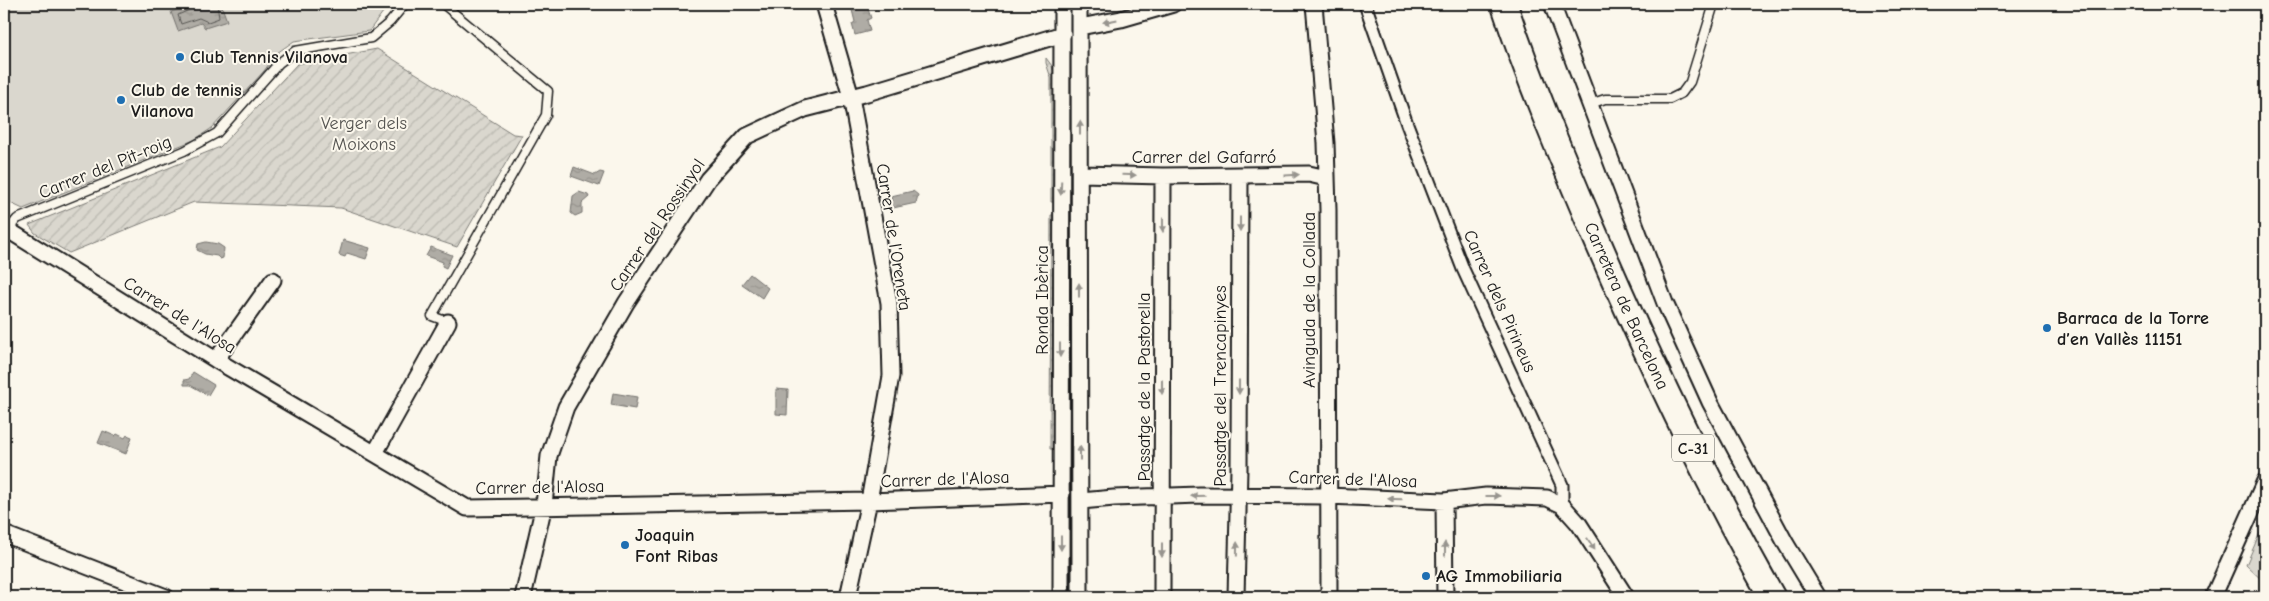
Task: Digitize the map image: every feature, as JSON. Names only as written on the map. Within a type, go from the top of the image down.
[{"type":"highway","name":"Carretera de Barcelona","points":[[1504,4],[1551,132],[1621,295],[1679,420],[1772,597]]},
{"type":"street","name":"Carrer de l'Oreneta","points":[[824,4],[851,97],[889,304],[891,376],[869,501],[848,597]]},
{"type":"street","name":"Ronda Ibèrica","points":[[1061,597],[1060,210],[1062,4]]},
{"type":"street","points":[[1079,4],[1081,174],[1080,597]]},
{"type":"street","points":[[1080,27],[1121,19],[1173,4]]},
{"type":"street","name":"Avinguda de la Collada","points":[[1314,4],[1326,143],[1329,597]]},
{"type":"street","name":"Carrer dels Pirineus","points":[[1365,4],[1407,124],[1463,269],[1562,485],[1562,505]]},
{"type":"street","points":[[1552,4],[1669,312],[1710,402],[1786,544],[1818,597]]},
{"type":"street","name":"Carrer del Rossinyol","points":[[523,597],[544,505],[549,456],[566,407],[626,303],[708,179],[747,136],[805,109],[1063,34]]},
{"type":"street","name":"Carrer del Gafarró","points":[[1081,174],[1240,176],[1309,174],[1326,178]]},
{"type":"street","name":"Passatge de la Pastorella","points":[[1162,597],[1163,176]]},
{"type":"street","name":"Passatge del Trencapinyes","points":[[1236,597],[1239,495],[1240,176]]},
{"type":"street","name":"Carrer de l'Alosa","points":[[5,229],[216,360],[467,508],[544,505],[869,501],[1062,494]]},
{"type":"street","points":[[216,360],[273,280]]},
{"type":"street","points":[[376,453],[448,322]]},
{"type":"street","points":[[2213,597],[2265,481]]},
{"type":"street","name":"Carrer de l'Alosa","points":[[1081,501],[1114,498],[1239,495],[1328,496],[1444,501],[1486,496],[1547,498],[1562,505]]},
{"type":"street","points":[[1444,501],[1445,597]]},
{"type":"street","points":[[1562,505],[1578,524],[1626,597]]},
{"type":"street","points":[[4,534],[166,597]]},
{"type":"lane","name":"Carrer del Pit-roig","points":[[5,229],[17,219],[184,151],[217,133],[279,62],[295,51],[306,47],[371,38],[390,22],[404,4]]},
{"type":"lane","points":[[443,4],[548,91],[546,115],[432,316],[448,322]]},
{"type":"lane","points":[[1590,104],[1606,99],[1670,99],[1682,93],[1690,82],[1714,4]]},
{"type":"green space","name":"Club de tennis Vilanova","points":[[4,4],[389,4],[369,31],[294,41],[277,53],[264,71],[212,128],[194,140],[23,209],[4,200]]},
{"type":"green space","points":[[1069,4],[1073,4],[1073,203],[1070,203]]},
{"type":"green space","name":"Verger dels Moixons","points":[[377,49],[513,134],[522,135],[457,247],[341,208],[194,202],[69,253],[35,233],[29,225],[220,147],[297,64]]},
{"type":"green space","points":[[1046,58],[1052,66],[1054,74],[1055,202],[1051,202],[1051,78]]},
{"type":"green space","points":[[1051,215],[1056,215],[1054,449],[1050,449]]},
{"type":"green space","points":[[1070,216],[1074,216],[1074,448],[1069,448]]},
{"type":"green space","points":[[1068,462],[1072,462],[1073,597],[1068,597]]},
{"type":"green space","points":[[2265,521],[2265,583],[2246,565]]},
{"type":"water","points":[[192,4],[221,4],[227,21],[205,28],[201,23],[178,31],[171,12]]},
{"type":"water","points":[[867,6],[871,18],[867,20],[870,31],[855,35],[852,24],[855,22],[852,10]]},
{"type":"water","points":[[574,167],[595,175],[600,172],[604,173],[599,186],[571,176]]},
{"type":"water","points":[[913,191],[918,195],[916,203],[893,208],[891,196]]},
{"type":"water","points":[[579,192],[589,197],[582,203],[582,213],[575,216],[571,213],[573,196]]},
{"type":"water","points":[[343,240],[370,248],[366,259],[347,253],[345,257],[339,255]]},
{"type":"water","points":[[206,242],[218,244],[224,248],[223,258],[220,259],[217,256],[205,254],[197,250],[198,244]]},
{"type":"water","points":[[431,247],[452,255],[446,268],[442,266],[443,262],[426,256]]},
{"type":"water","points":[[750,274],[768,288],[762,298],[742,284]]},
{"type":"water","points":[[193,372],[214,385],[208,395],[190,385],[184,385],[184,380],[189,379]]},
{"type":"water","points":[[776,389],[788,390],[787,415],[776,414]]},
{"type":"water","points":[[613,393],[637,397],[635,409],[611,405]]},
{"type":"water","points":[[103,431],[115,436],[117,434],[125,438],[127,435],[132,437],[126,454],[98,443]]},
{"type":"place","name":"Club Tennis Vilanova","points":[[180,57]]},
{"type":"place","name":"Club de tennis Vilanova","points":[[121,100]]},
{"type":"place","name":"Barraca de la Torre d’en Vallès 11151","points":[[2047,328]]},
{"type":"place","name":"Joaquin Font Ribas","points":[[625,545]]},
{"type":"place","name":"AG Immobiliaria","points":[[1426,576]]}]
